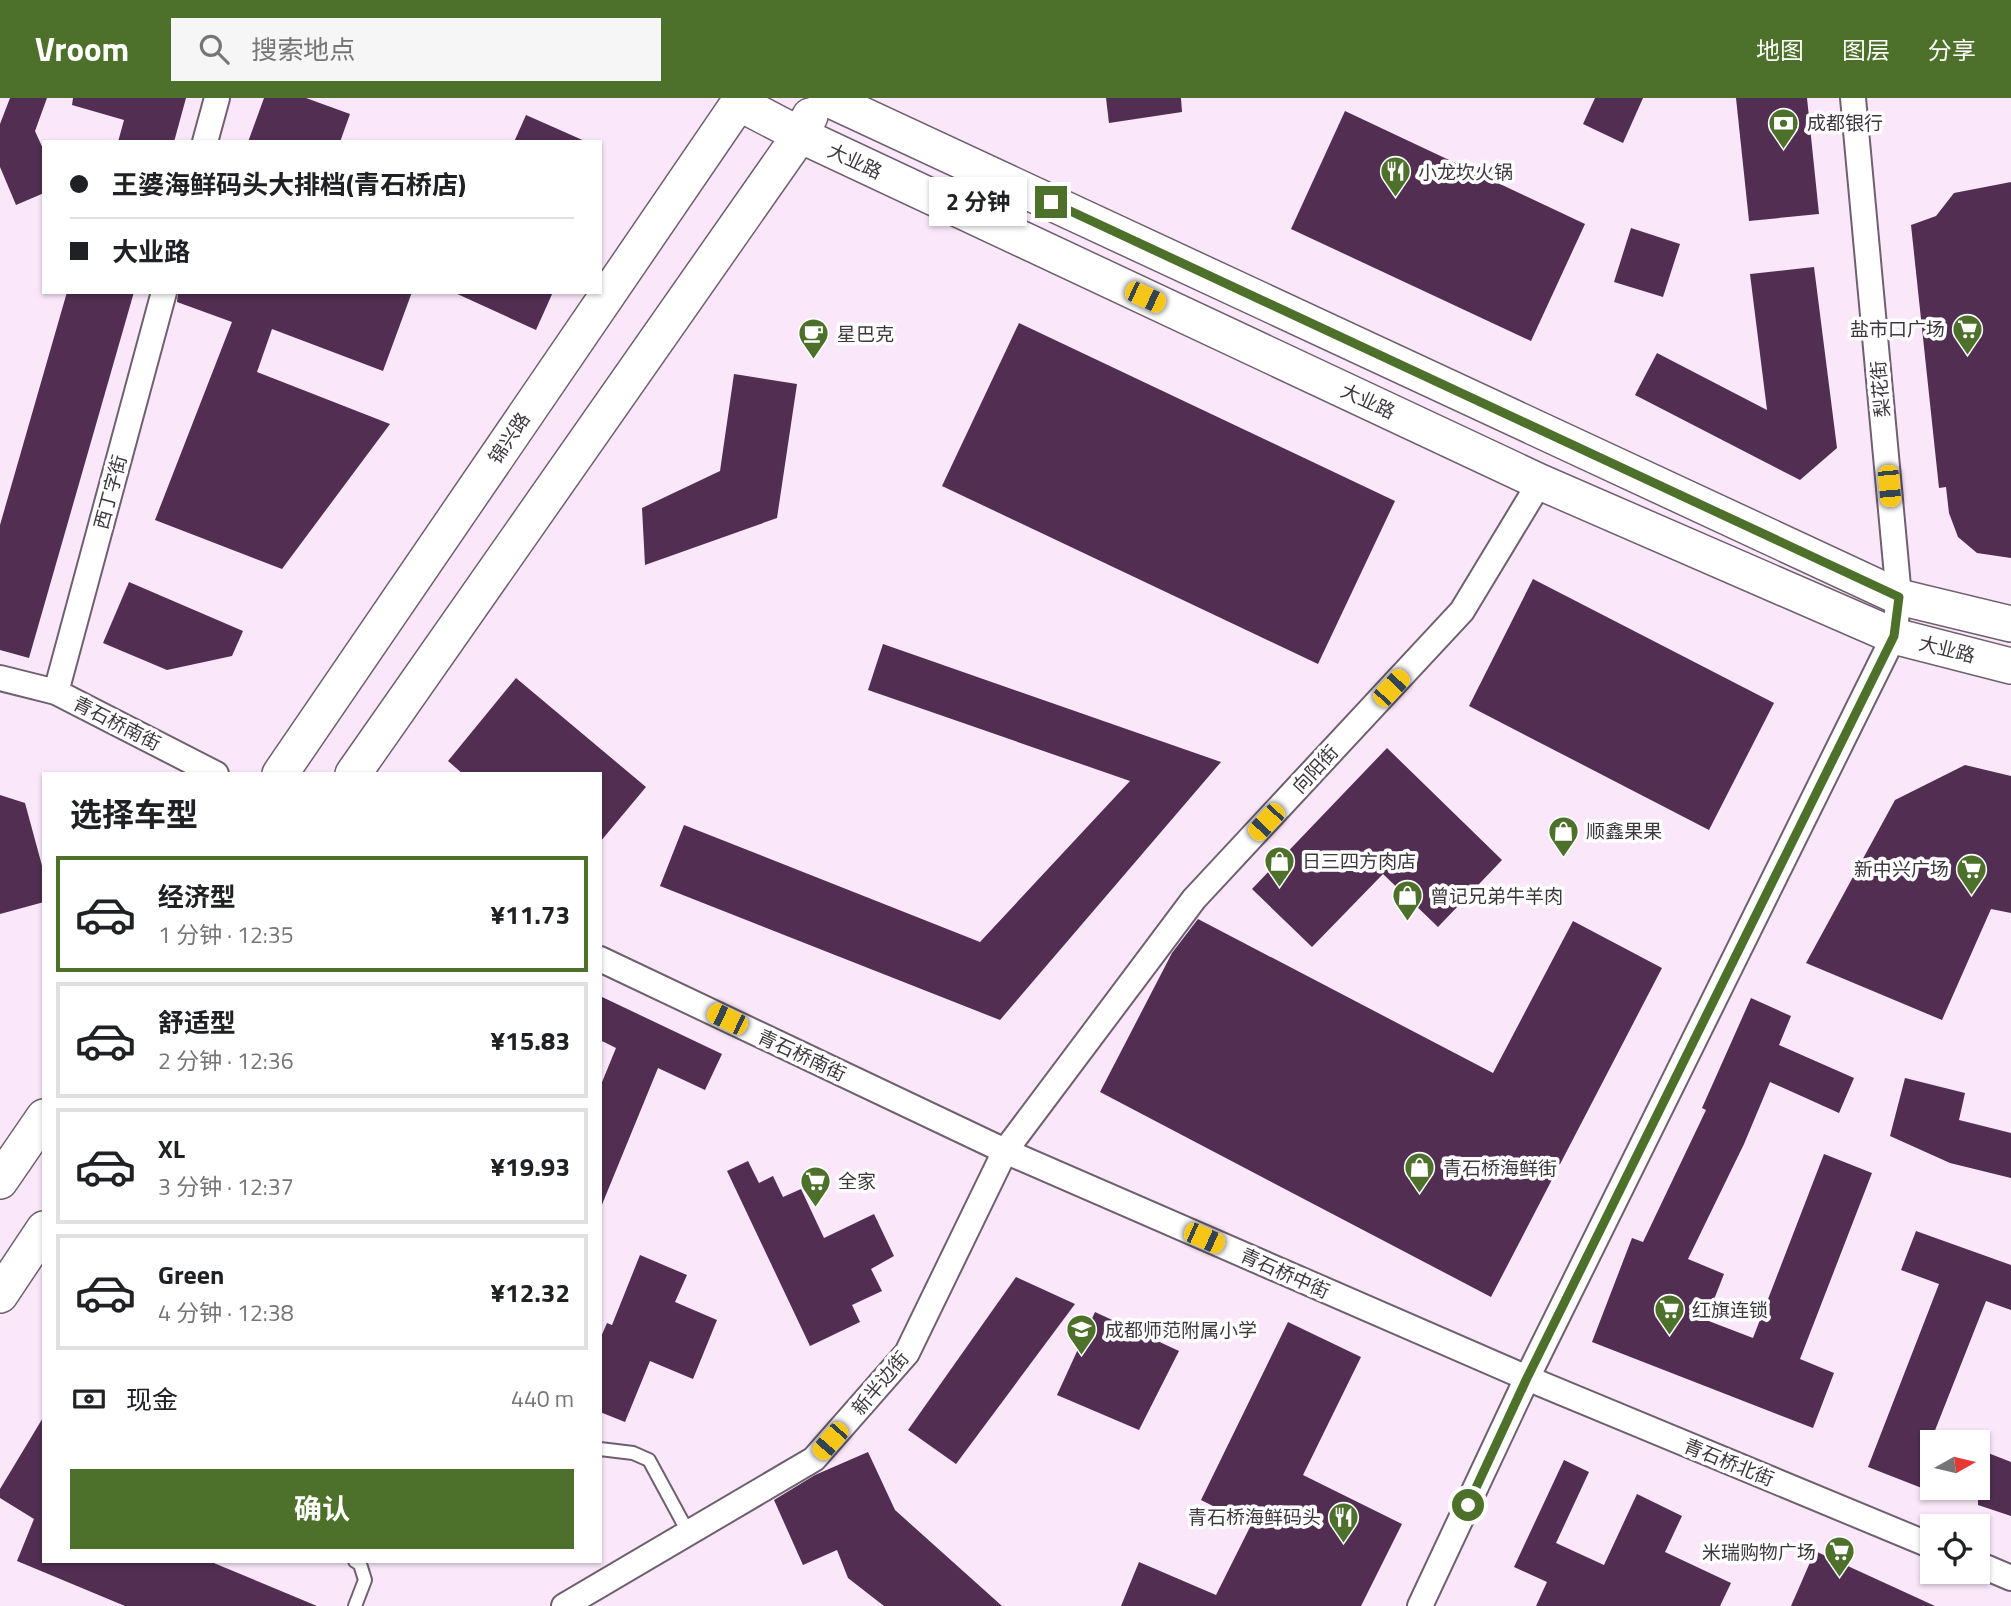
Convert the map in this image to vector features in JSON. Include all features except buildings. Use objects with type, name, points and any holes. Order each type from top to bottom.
[{"type":"main road","points":[[354,772],[800,135],[820,98]]},
{"type":"main road","name":"大业路","points":[[826,98],[1899,597],[2011,624]]},
{"type":"main road","name":"大业路","points":[[738,100],[800,135],[1540,482],[1894,636],[2011,666]]},
{"type":"main road","name":"锦兴路","points":[[281,772],[738,100]]},
{"type":"main road","points":[[0,1181],[42,1120]]},
{"type":"main road","points":[[0,1295],[42,1234]]},
{"type":"street","points":[[206,140],[217,98]]},
{"type":"street","name":"梨花街","points":[[1420,1606],[1527,1378],[1894,636],[1899,597],[1853,98]]},
{"type":"street","name":"西丁字街","points":[[56,692],[163,294]]},
{"type":"street","name":"向阳街","points":[[1005,1151],[1194,899],[1462,611],[1540,482]]},
{"type":"street","name":"青石桥南街","points":[[0,678],[56,692],[212,772]]},
{"type":"street","name":"青石桥南街","points":[[602,960],[1005,1151]]},
{"type":"street","name":"青石桥中街","points":[[1005,1151],[1527,1378]]},
{"type":"street","name":"新半边街","points":[[564,1606],[814,1459],[907,1353],[1005,1151]]},
{"type":"street","name":"青石桥北街","points":[[1527,1378],[1920,1541]]},
{"type":"street","points":[[1990,1569],[2011,1578]]},
{"type":"lane","points":[[602,1449],[633,1453],[649,1460],[688,1532]]},
{"type":"lane","points":[[355,1606],[365,1580],[358,1563]]},
{"type":"place","name":"成都银行","points":[[1784,150]]},
{"type":"place","name":"小龙坎火锅","points":[[1395,199]]},
{"type":"place","name":"盐市口广场","points":[[1968,356]]},
{"type":"place","name":"星巴克","points":[[814,361]]},
{"type":"place","name":"顺鑫果果","points":[[1563,858]]},
{"type":"place","name":"日三四方肉店","points":[[1279,888]]},
{"type":"place","name":"新中兴广场","points":[[1972,896]]},
{"type":"place","name":"曾记兄弟牛羊肉","points":[[1407,923]]},
{"type":"place","name":"青石桥海鲜街","points":[[1420,1195]]},
{"type":"place","name":"全家","points":[[815,1208]]},
{"type":"place","name":"红旗连锁","points":[[1669,1337]]},
{"type":"place","name":"成都师范附属小学","points":[[1082,1357]]},
{"type":"place","name":"青石桥海鲜码头","points":[[1344,1544]]},
{"type":"place","name":"米瑞购物广场","points":[[1839,1579]]},
{"type":"route","points":[[1051,202],[1899,597],[1894,636],[1527,1378],[1468,1505]]}]
